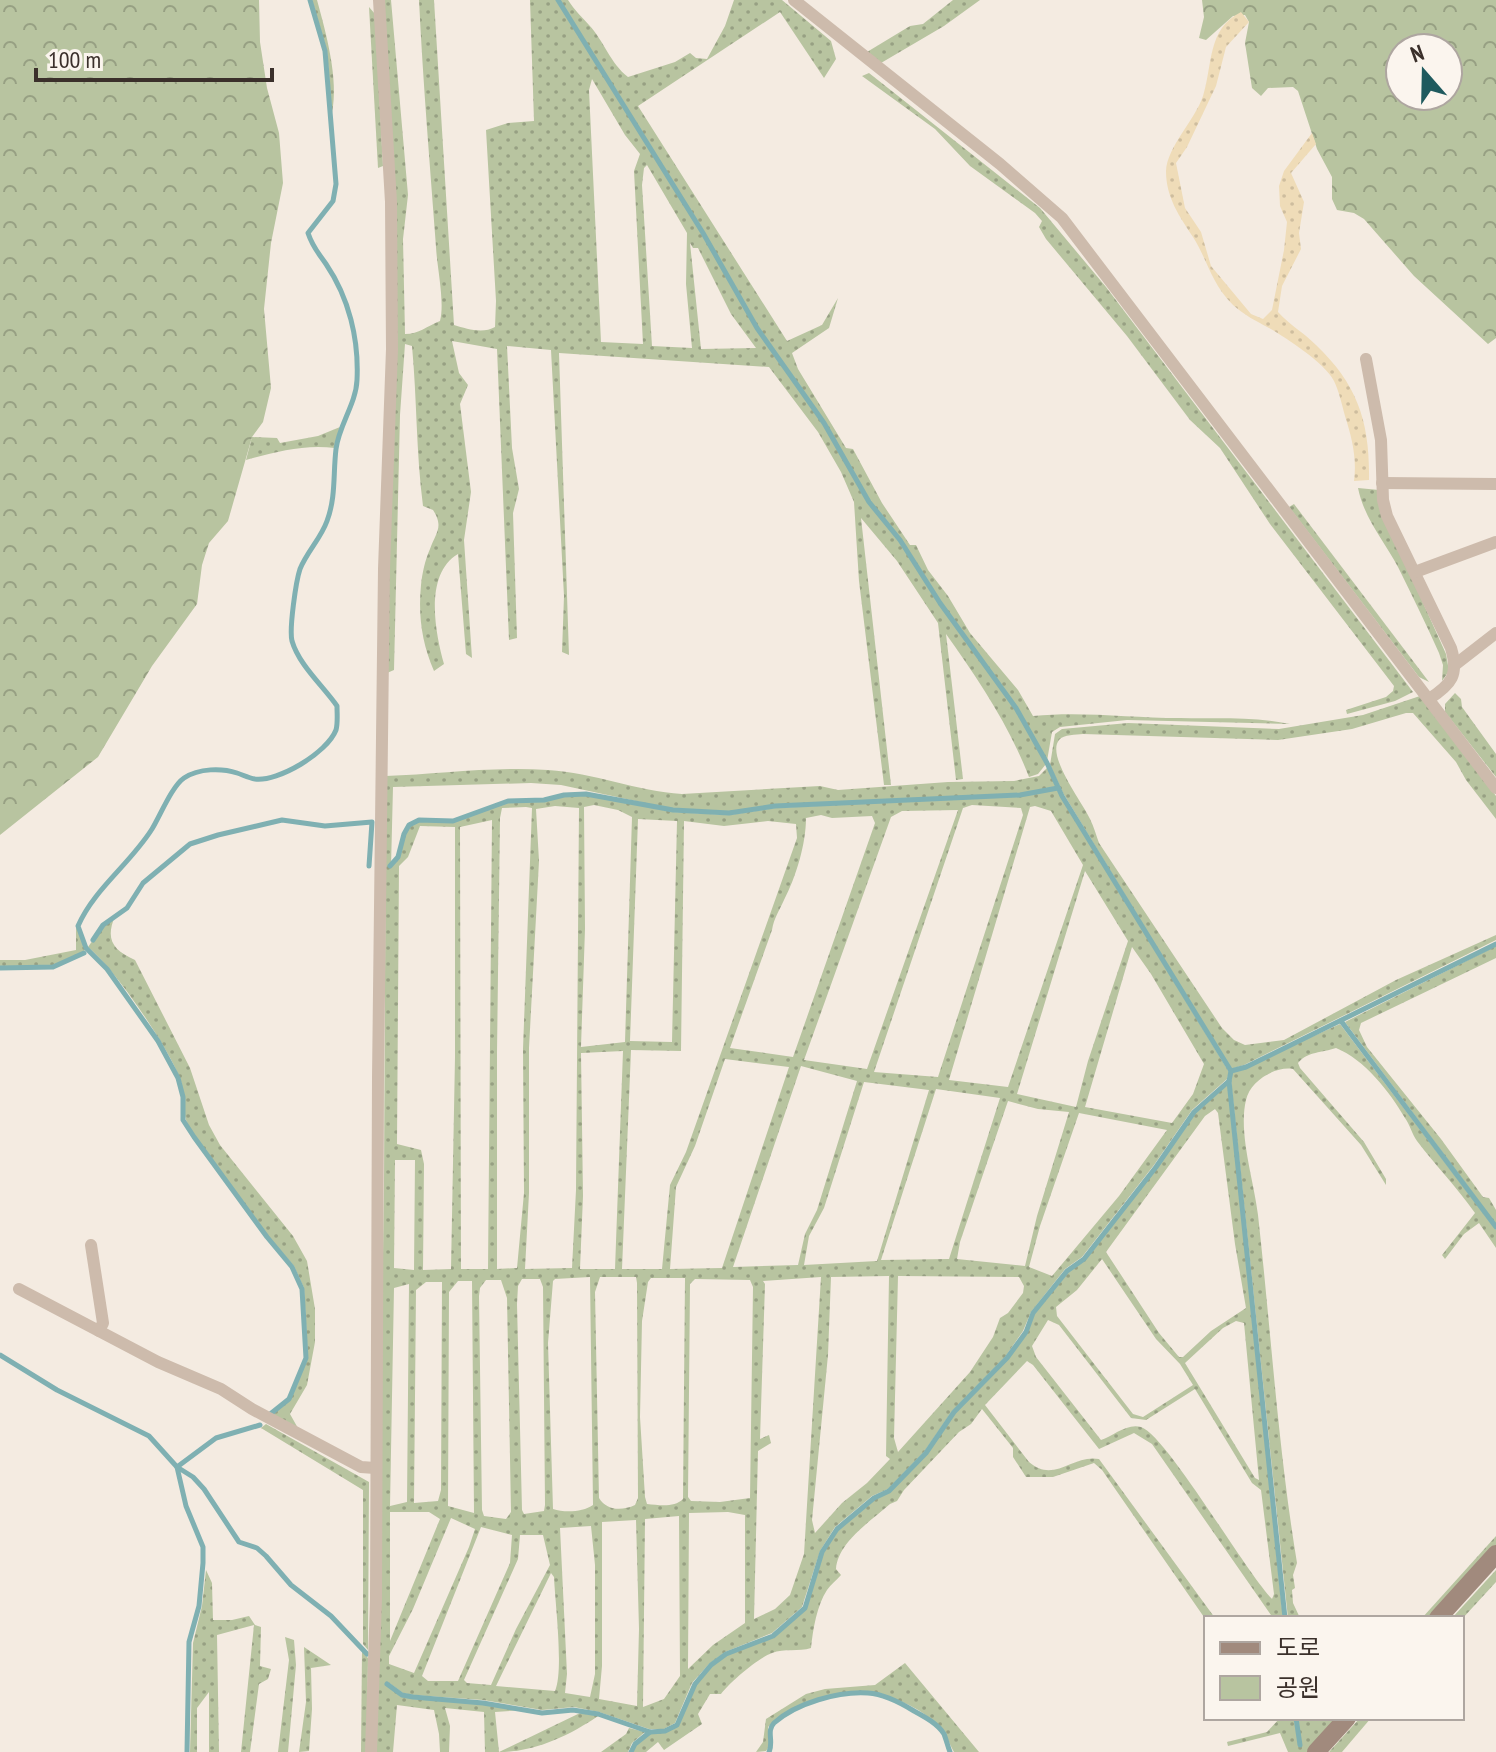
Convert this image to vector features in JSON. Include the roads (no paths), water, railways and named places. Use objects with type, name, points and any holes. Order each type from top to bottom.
[{"type":"street","points":[[371,1752],[376,1599],[384,569],[392,349],[391,202],[379,0]]},
{"type":"street","points":[[794,0],[1000,164],[1062,218],[1496,788]]},
{"type":"street","points":[[1366,359],[1381,440],[1383,500],[1387,516],[1456,664],[1453,677],[1445,688],[1429,699]]},
{"type":"street","points":[[1382,483],[1496,484]]},
{"type":"street","points":[[1415,572],[1496,542]]},
{"type":"street","points":[[1456,664],[1496,633]]},
{"type":"street","points":[[91,1245],[103,1323],[99,1331]]},
{"type":"street","points":[[19,1289],[158,1362],[221,1389],[361,1467],[375,1468]]},
{"type":"street","points":[[1440,1616],[1496,1554]]},
{"type":"street","points":[[1316,1752],[1345,1720]]},
{"type":"waterway","points":[[269,1415],[289,1399],[306,1358],[302,1289],[292,1267],[183,1120],[183,1097],[178,1078],[158,1041],[107,969],[86,948],[78,926],[93,900],[143,842],[184,778],[210,770],[231,771],[255,779],[276,776],[301,764],[323,748],[336,730],[337,706],[300,658],[291,635],[298,575],[330,512],[338,440],[354,398],[357,380],[351,319],[341,291],[308,233],[333,201],[336,184],[325,51],[310,0]]},
{"type":"waterway","points":[[558,0],[703,233],[757,328],[824,423],[869,502],[900,540],[940,603],[1016,708],[1062,796],[1231,1071],[1229,1081],[1285,1616]]},
{"type":"waterway","points":[[390,866],[398,857],[409,825],[419,820],[453,821],[508,801],[586,794],[673,810],[729,813],[775,806],[1020,795],[1058,788]]},
{"type":"waterway","points":[[93,940],[103,925],[127,908],[143,883],[190,844],[218,835],[282,820],[325,826],[372,822],[369,866]]},
{"type":"waterway","points":[[1231,1071],[1246,1067],[1496,944]]},
{"type":"waterway","points":[[0,968],[53,967],[84,953]]},
{"type":"waterway","points":[[1341,1021],[1496,1227]]},
{"type":"waterway","points":[[631,1752],[635,1744],[650,1732],[665,1731],[677,1725],[695,1684],[711,1665],[726,1654],[773,1636],[805,1608],[822,1552],[837,1529],[874,1498],[889,1491],[926,1453],[954,1412],[1007,1358],[1026,1332],[1033,1313],[1067,1271],[1084,1259],[1156,1167],[1194,1112],[1229,1081]]},
{"type":"waterway","points":[[0,1355],[57,1390],[149,1436],[177,1467],[204,1489],[239,1542],[257,1548],[291,1585],[331,1616],[367,1654]]},
{"type":"waterway","points":[[187,1752],[189,1642],[199,1606],[203,1547],[186,1506],[177,1467],[216,1438],[260,1425]]},
{"type":"waterway","points":[[387,1684],[402,1695],[413,1697],[483,1703],[542,1713],[573,1710],[598,1714],[650,1732]]},
{"type":"waterway","points":[[769,1752],[772,1726],[783,1716],[818,1700],[857,1693],[886,1697],[927,1718],[944,1734],[950,1752]]},
{"type":"waterway","points":[[1296,1720],[1300,1745]]}]
